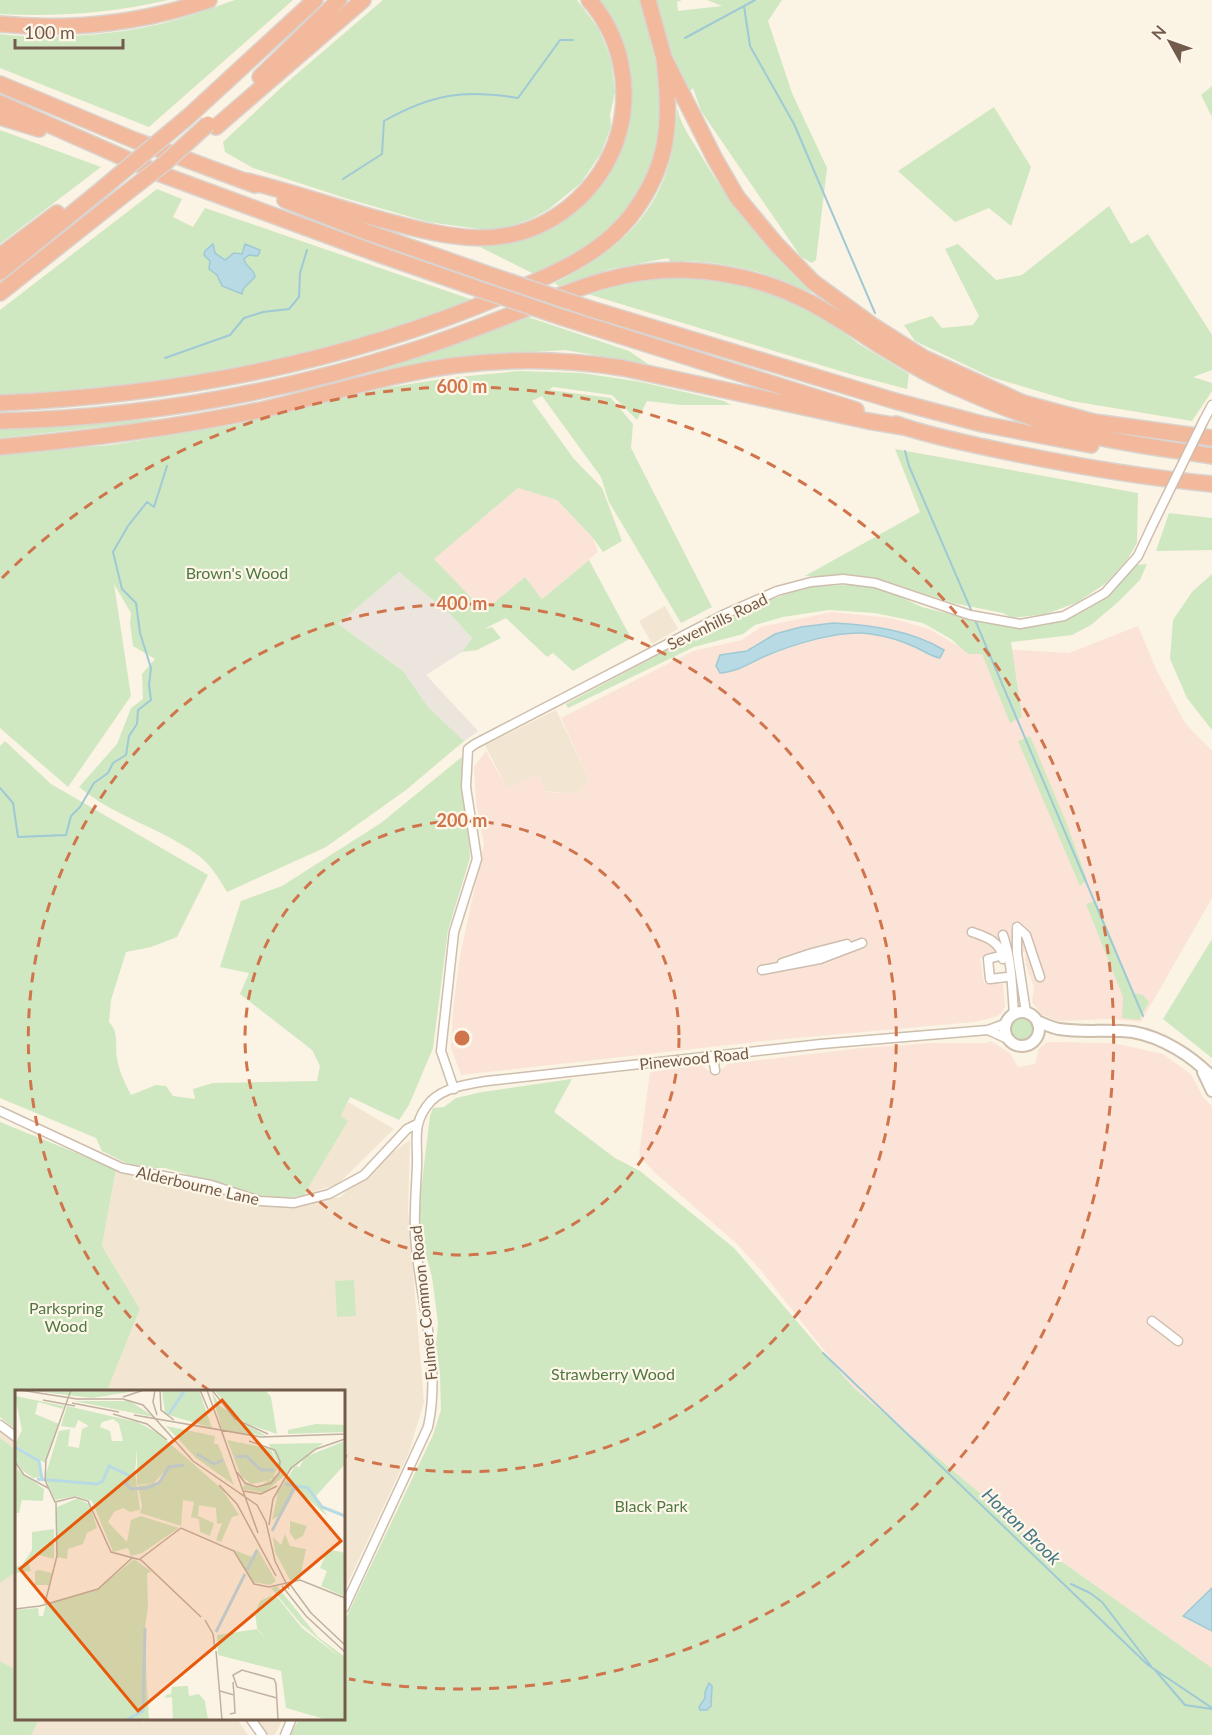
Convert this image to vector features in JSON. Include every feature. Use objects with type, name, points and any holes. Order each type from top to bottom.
[{"type":"highway","points":[[0,24],[39,27],[100,24],[151,16],[209,0]]},
{"type":"highway","points":[[0,256],[98,187],[189,116],[315,0]]},
{"type":"highway","points":[[212,125],[339,0]]},
{"type":"highway","points":[[0,293],[165,163],[363,0]]},
{"type":"highway","points":[[248,182],[284,190],[412,228],[454,237],[504,237],[524,232],[550,220],[575,202],[596,178],[612,152],[621,122],[624,93],[618,51],[606,24],[589,0]]},
{"type":"highway","points":[[0,403],[92,398],[178,387],[280,367],[341,352],[482,304],[558,271],[597,248],[623,225],[639,204],[663,155],[669,123],[664,58],[648,0]]},
{"type":"highway","points":[[664,58],[737,197],[776,244],[813,282],[872,325],[949,371],[1023,403],[1094,422],[1212,438]]},
{"type":"highway","points":[[0,84],[134,140],[248,182],[283,199],[367,232],[588,308],[802,375],[982,424],[1120,451],[1212,457]]},
{"type":"highway","points":[[0,103],[71,136],[158,172],[378,254],[564,318],[851,408],[904,427]]},
{"type":"highway","points":[[0,117],[71,136]]},
{"type":"highway","points":[[0,272],[98,187]]},
{"type":"highway","points":[[0,421],[72,418],[145,411],[235,397],[286,386],[410,351],[601,280],[635,273],[676,270],[716,272],[742,278],[801,298],[930,374],[970,394],[1036,419],[1082,434],[1212,457]]},
{"type":"highway","points":[[0,447],[121,435],[200,422],[408,373],[463,365],[537,360],[587,362],[623,368],[904,427],[1058,463],[1148,478],[1212,484]]},
{"type":"highway","points":[[1036,419],[1104,434],[1212,448]]},
{"type":"street","name":"Sevenhills Road","points":[[454,1089],[441,1051],[454,933],[477,859],[466,787],[468,749],[725,614],[785,589],[812,582],[843,579],[875,584],[974,616],[1020,624],[1064,616],[1105,593],[1138,556],[1212,405]]},
{"type":"street","points":[[1040,977],[1026,934],[1017,929],[1017,953],[1026,1012],[1037,1021],[1058,1029],[1122,1031],[1144,1035],[1170,1046],[1200,1065],[1212,1077]]},
{"type":"street","points":[[972,932],[993,940],[1002,950],[1010,981]]},
{"type":"street","points":[[1003,935],[1007,947],[1010,981],[1010,1019],[1006,1032],[1010,1040],[1024,1045],[1058,1029]]},
{"type":"street","points":[[862,943],[820,959],[762,970],[812,952],[862,943]]},
{"type":"street","points":[[1003,955],[988,959],[990,979],[1010,981]]},
{"type":"street","points":[[1010,1019],[1026,1012]]},
{"type":"street","name":"Pinewood Road","points":[[417,1124],[432,1100],[454,1089],[487,1081],[820,1044],[988,1030],[1010,1019]]},
{"type":"street","points":[[1036,1038],[1039,1030],[1037,1021]]},
{"type":"street","name":"Pinewood Road","points":[[988,1030],[1010,1040]]},
{"type":"street","points":[[712,1057],[715,1070]]},
{"type":"street","points":[[1200,1065],[1212,1090]]},
{"type":"street","name":"Alderbourne Lane","points":[[0,1111],[122,1168],[211,1185],[260,1201],[294,1203],[329,1194],[364,1175],[407,1129],[417,1124]]},
{"type":"street","name":"Fulmer Common Road","points":[[345,1606],[428,1427],[432,1410],[431,1357],[415,1235],[417,1124]]},
{"type":"street","points":[[1152,1321],[1178,1341]]},
{"type":"street","points":[[0,1425],[15,1436]]},
{"type":"street","points":[[251,1720],[262,1735]]},
{"type":"street","points":[[285,1735],[292,1720]]},
{"type":"shaded area","points":[[518,488],[557,500],[593,538],[598,552],[542,599],[525,577],[484,611],[433,559]]},
{"type":"shaded area","points":[[399,572],[450,614],[472,638],[462,652],[426,675],[478,731],[464,741],[428,707],[403,671],[338,624]]},
{"type":"shaded area","points":[[665,606],[678,629],[652,644],[639,621]]},
{"type":"shaded area","points":[[832,612],[891,618],[929,629],[958,646],[1069,653],[1138,626],[1156,669],[1185,723],[1212,751],[1212,898],[1141,1022],[1112,1019],[1057,1021],[1041,1014],[1032,1002],[1034,987],[1026,965],[1025,952],[980,958],[984,983],[1003,984],[1005,1007],[1001,1014],[995,1017],[974,1022],[764,1041],[461,1075],[451,1047],[453,1010],[460,956],[484,844],[476,802],[474,767],[486,751],[507,788],[539,774],[546,792],[578,794],[589,779],[561,718],[693,651],[742,640],[761,627]]},
{"type":"shaded area","points":[[556,710],[589,779],[578,794],[507,788],[485,745]]},
{"type":"shaded area","points":[[991,1041],[1010,1053],[1018,1067],[1035,1064],[1039,1049],[1047,1042],[1113,1043],[1163,1054],[1191,1074],[1203,1097],[1212,1106],[1212,1668],[1027,1537],[1011,1519],[854,1388],[759,1268],[736,1243],[654,1172],[639,1155],[650,1072],[703,1065],[708,1071],[723,1069],[727,1064],[861,1048]]},
{"type":"shaded area","points":[[348,1102],[394,1129],[338,1184],[304,1195],[348,1121],[341,1116]]},
{"type":"shaded area","points":[[410,1140],[408,1211],[424,1402],[409,1452],[345,1589],[345,1390],[107,1390],[140,1309],[102,1246],[116,1169],[253,1201],[284,1205],[340,1197],[385,1158]]},
{"type":"shaded area","points":[[0,1431],[15,1442],[15,1720],[139,1720],[143,1723],[147,1720],[238,1720],[248,1735],[0,1735]]},
{"type":"shaded area","points":[[258,1720],[282,1720],[275,1735],[268,1735]]},
{"type":"green space","points":[[0,0],[168,0],[106,11],[43,15],[0,14]]},
{"type":"green space","points":[[235,0],[293,0],[149,127],[0,68],[0,34],[38,37],[122,31],[170,22]]},
{"type":"green space","points":[[383,0],[577,0],[599,29],[611,59],[615,92],[610,115],[611,127],[601,153],[581,183],[549,209],[531,219],[505,228],[487,230],[428,222],[345,198],[253,168],[225,152],[223,142],[284,85]]},
{"type":"green space","points":[[596,0],[641,0],[652,35],[651,45],[661,90],[662,128],[646,179],[628,212],[580,253],[534,274],[480,247],[520,239],[593,192],[629,83]]},
{"type":"green space","points":[[656,0],[682,0],[677,2],[678,11],[722,6],[707,0],[782,0],[768,21],[792,93],[827,168],[816,260],[812,263],[801,257],[701,111],[693,88],[690,91],[671,52]]},
{"type":"green space","points":[[1212,86],[1212,117],[1201,95]]},
{"type":"green space","points":[[677,107],[680,119],[689,136],[737,209],[780,261],[813,294],[778,279],[743,268],[708,262],[670,261],[668,258],[611,269],[559,286],[555,283],[583,268],[607,251],[628,234],[644,214],[658,192],[668,167]]},
{"type":"green space","points":[[994,107],[1031,167],[1011,226],[989,208],[955,222],[898,171]]},
{"type":"green space","points":[[0,130],[101,167],[0,244]]},
{"type":"green space","points":[[157,189],[182,199],[173,217],[193,227],[205,208],[476,301],[401,327],[315,351],[186,377],[62,392],[0,395],[0,310]]},
{"type":"green space","points":[[1109,206],[1131,244],[1148,234],[1212,335],[1212,370],[1193,377],[1212,383],[1212,391],[1192,421],[1071,401],[991,377],[915,341],[904,325],[932,316],[942,328],[973,325],[979,316],[945,249],[958,244],[996,280],[1022,275]]},
{"type":"green space","points":[[713,277],[766,290],[818,313],[859,344],[909,374],[907,389],[850,374],[588,294],[623,282]]},
{"type":"green space","points":[[525,316],[629,351],[648,364],[565,350],[473,356],[433,362],[367,378],[371,372]]},
{"type":"green space","name":"Brown's Wood","points":[[519,371],[582,373],[641,382],[724,401],[731,405],[681,405],[647,401],[637,420],[612,395],[553,387],[549,390],[611,398],[633,424],[631,448],[712,607],[681,623],[609,502],[601,477],[542,396],[532,401],[574,459],[602,488],[622,541],[603,552],[557,500],[518,488],[434,559],[484,611],[525,577],[542,599],[589,560],[631,638],[573,671],[553,653],[547,657],[506,618],[484,629],[492,627],[501,638],[477,650],[462,652],[472,638],[450,614],[399,572],[338,624],[403,671],[428,707],[464,741],[406,790],[326,847],[227,892],[209,866],[195,853],[121,814],[79,787],[117,744],[131,708],[143,699],[142,674],[155,659],[133,646],[131,613],[114,584],[131,696],[68,787],[0,728],[0,454],[111,445],[233,425],[385,388],[448,378]]},
{"type":"green space","points":[[152,419],[154,421],[0,438],[0,427],[28,428]]},
{"type":"green space","points":[[895,449],[1138,493],[1137,543],[1127,560],[1106,583],[1078,602],[1046,614],[1012,618],[1003,613],[953,603],[873,577],[805,576],[920,512]]},
{"type":"green space","points":[[1169,513],[1212,518],[1212,550],[1156,551]]},
{"type":"green space","points":[[1147,564],[1140,580],[1091,625],[1072,635],[1011,642],[1022,717],[1010,723],[982,654],[968,654],[951,639],[923,623],[875,613],[829,610],[783,617],[755,625],[743,634],[694,647],[568,708],[566,704],[744,609],[809,586],[879,587],[922,607],[978,621],[1009,627],[1042,626],[1077,615],[1106,598],[1136,565]]},
{"type":"green space","points":[[1212,574],[1212,730],[1187,698],[1170,659],[1173,620],[1192,592]]},
{"type":"green space","points":[[1030,736],[1067,824],[1087,880],[1080,886],[1018,741]]},
{"type":"green space","points":[[5,741],[51,784],[208,875],[177,937],[151,947],[126,952],[111,1000],[109,1022],[115,1034],[119,1068],[131,1095],[156,1085],[166,1086],[173,1096],[195,1099],[193,1089],[213,1083],[317,1081],[320,1066],[312,1050],[240,994],[249,973],[220,967],[241,901],[282,886],[381,823],[463,756],[470,858],[448,930],[433,1048],[409,1105],[399,1120],[350,1097],[341,1116],[348,1121],[304,1195],[273,1201],[202,1182],[186,1174],[165,1168],[136,1168],[102,1151],[96,1138],[0,1098],[0,746]]},
{"type":"green space","points":[[1096,901],[1134,993],[1143,995],[1149,1002],[1139,1020],[1122,1018],[1123,997],[1086,904]]},
{"type":"green space","points":[[1212,939],[1212,1058],[1163,1019]]},
{"type":"green space","points":[[1022,1016],[1031,1020],[1035,1029],[1031,1038],[1022,1042],[1013,1038],[1009,1029],[1013,1020]]},
{"type":"green space","name":"Black Park","points":[[572,1079],[554,1112],[615,1158],[640,1171],[734,1248],[854,1388],[1011,1519],[1027,1537],[1212,1668],[1212,1735],[290,1735],[298,1720],[345,1720],[345,1620],[433,1435],[441,1410],[440,1374],[436,1346],[438,1323],[432,1277],[417,1223],[430,1116],[433,1108],[444,1107],[456,1098]]},
{"type":"green space","name":"Parkspring Wood","points":[[0,1122],[116,1169],[102,1246],[140,1309],[107,1390],[15,1390],[15,1429],[0,1417]]},
{"type":"green space","points":[[354,1280],[356,1316],[337,1317],[335,1281]]},
{"type":"green space","points":[[0,1438],[15,1449],[15,1573],[0,1583]]},
{"type":"green space","points":[[0,1661],[15,1669],[15,1720],[38,1720],[31,1735],[0,1735]]},
{"type":"water","points":[[213,244],[215,253],[225,260],[234,253],[242,254],[245,244],[260,250],[257,256],[249,255],[244,259],[255,277],[243,289],[242,294],[222,286],[217,275],[209,269],[210,261],[204,255]]},
{"type":"water","points":[[833,623],[861,625],[904,633],[944,650],[940,658],[888,637],[859,633],[816,639],[763,657],[732,671],[720,673],[716,666],[720,655],[747,651],[775,634],[801,627]]},
{"type":"water","points":[[1212,1588],[1212,1631],[1183,1616]]},
{"type":"water","points":[[709,1683],[712,1686],[711,1706],[707,1710],[700,1710],[699,1707],[705,1698]]},
{"type":"waterway","points":[[685,38],[755,0]]},
{"type":"waterway","points":[[744,6],[750,46],[794,124],[875,313]]},
{"type":"waterway","points":[[343,179],[382,154],[384,121],[433,99],[449,96],[481,94],[518,98],[560,40],[573,40]]},
{"type":"waterway","points":[[165,358],[230,335],[244,318],[263,312],[289,309],[299,297],[300,273],[307,250]]},
{"type":"waterway","points":[[905,451],[909,466],[972,612]]},
{"type":"waterway","points":[[0,788],[13,803],[18,837],[66,835],[71,816],[80,807],[94,783],[108,773],[113,763],[126,755],[129,736],[137,724],[138,710],[151,700],[149,685],[151,668],[140,633],[136,603],[122,589],[113,552],[128,526],[147,502],[154,507],[167,466]]},
{"type":"waterway","points":[[975,620],[1143,1016]]},
{"type":"waterway","name":"Horton Brook","points":[[823,1353],[1148,1665],[1212,1708]]},
{"type":"waterway","points":[[1071,1584],[1102,1602],[1151,1666]]},
{"type":"waterway","points":[[1155,1670],[1185,1705],[1212,1709]]},
{"type":"park label","name":"Strawberry Wood","points":[[613,1373]]}]
